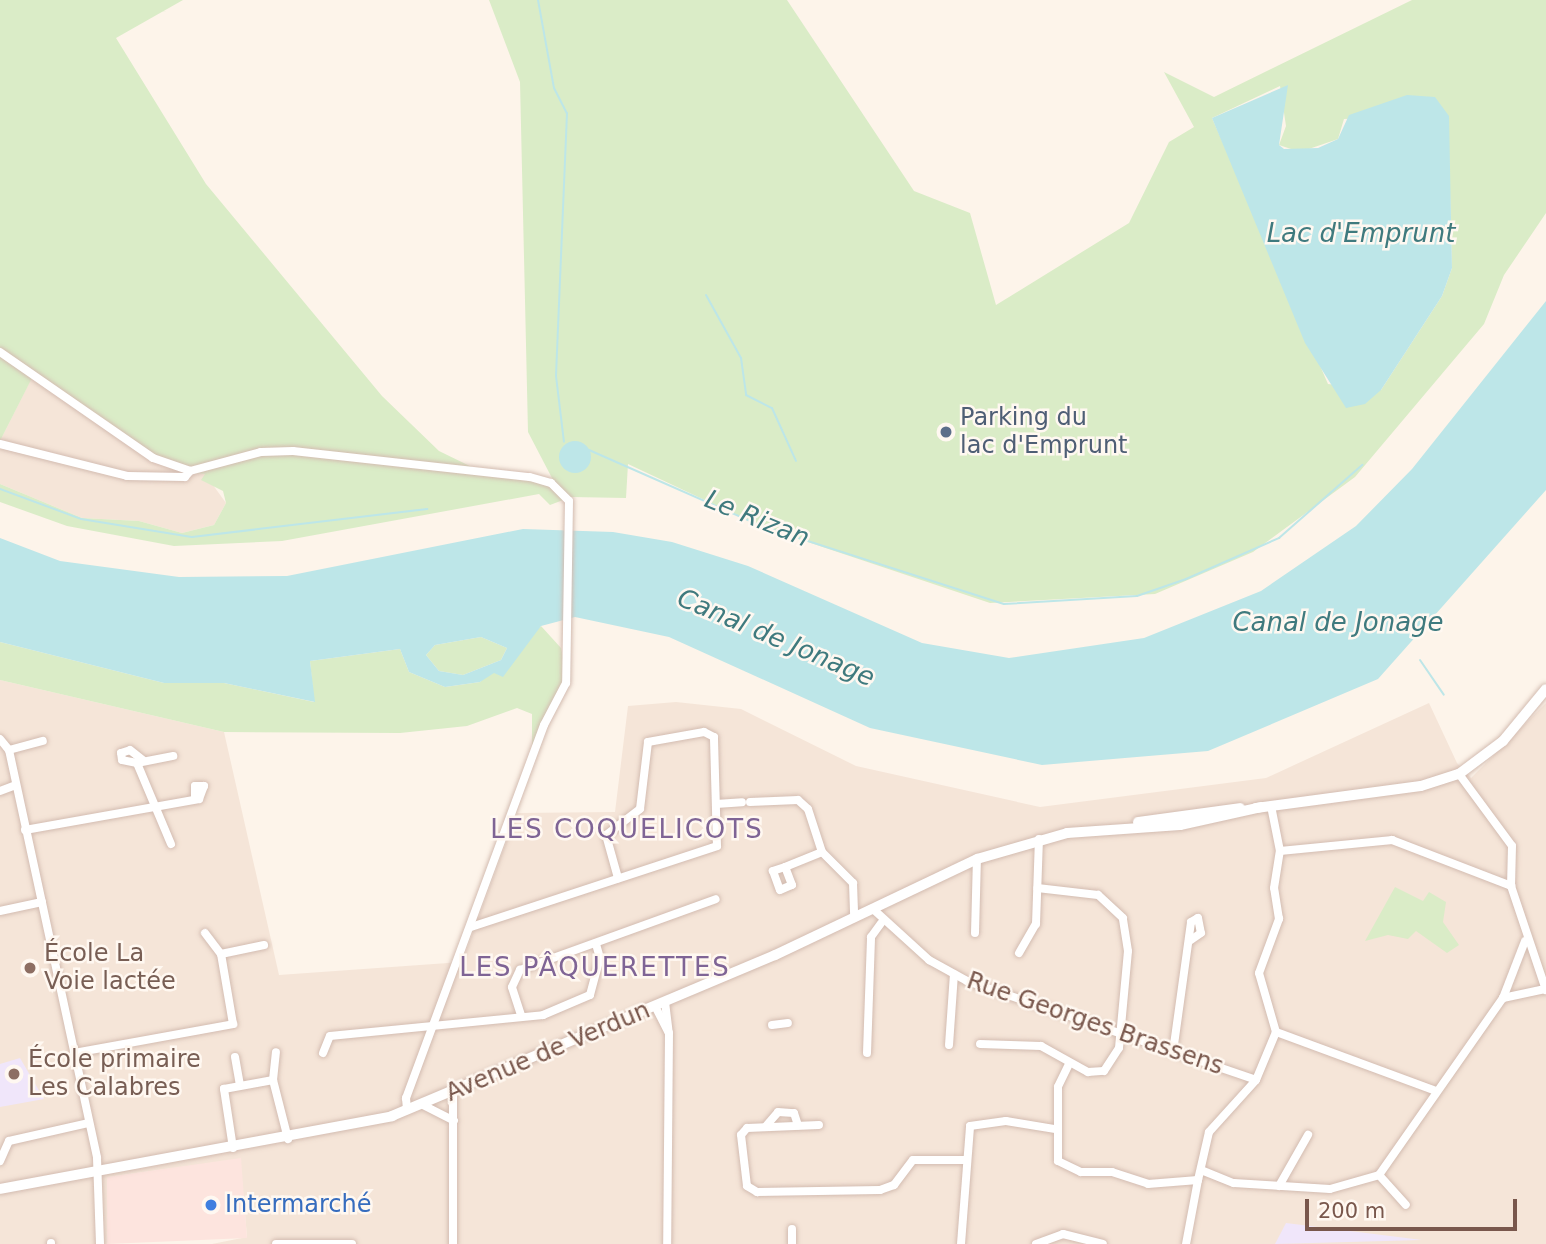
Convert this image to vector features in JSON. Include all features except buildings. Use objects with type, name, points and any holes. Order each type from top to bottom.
[{"type":"main road","name":"Avenue de Verdun","points":[[0,1189],[288,1139],[407,1111],[660,1004],[873,909],[977,859],[1039,839],[1112,828],[1196,810],[1266,807],[1421,786],[1460,774],[1503,741],[1546,689]]},
{"type":"street","points":[[0,352],[153,458],[190,471],[277,450],[530,477],[563,491],[572,515],[566,683],[544,725],[471,927],[432,1025],[407,1111]]},
{"type":"street","points":[[0,444],[127,476],[185,477],[190,471]]},
{"type":"street","points":[[471,927],[717,846],[714,737],[704,732],[648,742],[640,809],[606,835],[618,878]]},
{"type":"street","points":[[0,739],[9,750],[99,1171],[100,1244]]},
{"type":"street","points":[[9,750],[44,741]]},
{"type":"street","points":[[171,844],[140,761],[173,756]]},
{"type":"street","points":[[1460,774],[1511,846],[1511,886],[1525,942],[1546,989],[1503,998]]},
{"type":"street","points":[[0,791],[16,785]]},
{"type":"street","points":[[25,830],[195,799]]},
{"type":"street","points":[[716,804],[798,800],[808,809],[822,852],[853,883],[854,917]]},
{"type":"street","points":[[1186,1244],[1209,1132],[1256,1080],[1276,1032],[1259,973],[1279,919],[1274,888],[1280,851],[1266,807]]},
{"type":"street","points":[[1019,953],[1036,925],[1039,839]]},
{"type":"street","points":[[1280,851],[1392,840],[1511,886]]},
{"type":"street","points":[[785,867],[822,852]]},
{"type":"street","points":[[975,933],[977,859]]},
{"type":"street","points":[[980,1044],[1041,1046],[1069,1064],[1104,1071],[1114,1060],[1120,1034],[1128,951],[1123,918],[1098,895],[1037,888]]},
{"type":"street","points":[[521,1016],[512,987],[520,970],[716,900]]},
{"type":"street","points":[[0,912],[42,902]]},
{"type":"street","name":"Rue Georges Brassens","points":[[873,909],[881,923],[954,974],[1256,1080]]},
{"type":"street","points":[[867,1053],[871,937],[881,923]]},
{"type":"street","points":[[74,1054],[233,1024],[221,954],[205,933]]},
{"type":"street","points":[[1173,1052],[1189,941]]},
{"type":"street","points":[[1201,1170],[1234,1183],[1330,1189],[1379,1175],[1416,1132],[1434,1090],[1503,998],[1525,942]]},
{"type":"street","points":[[323,1053],[330,1036],[543,1016],[590,995],[600,958],[596,944]]},
{"type":"street","points":[[221,954],[264,945]]},
{"type":"street","points":[[949,1045],[954,974]]},
{"type":"street","points":[[660,1004],[669,1033],[667,1244]]},
{"type":"street","points":[[772,1026],[788,1023]]},
{"type":"street","points":[[1276,1032],[1434,1090]]},
{"type":"street","points":[[276,1052],[273,1080],[288,1139]]},
{"type":"street","points":[[235,1057],[240,1086]]},
{"type":"street","points":[[1069,1064],[1059,1081],[1055,1129],[1055,1150],[1068,1169],[1147,1184],[1198,1180]]},
{"type":"street","points":[[233,1148],[225,1089],[273,1080]]},
{"type":"street","points":[[453,1093],[453,1244]]},
{"type":"street","points":[[421,1104],[454,1121]]},
{"type":"street","points":[[766,1126],[778,1112],[794,1113],[798,1125]]},
{"type":"street","points":[[961,1244],[964,1160],[970,1126],[1006,1121],[1055,1129]]},
{"type":"street","points":[[0,1161],[9,1141],[89,1122]]},
{"type":"street","points":[[819,1125],[766,1126],[741,1135],[741,1178],[757,1192],[880,1190],[894,1185],[913,1160],[964,1160]]},
{"type":"street","points":[[1279,1186],[1308,1135]]},
{"type":"street","points":[[1379,1175],[1406,1205]]},
{"type":"street","points":[[792,1229],[792,1244]]},
{"type":"street","points":[[1036,1244],[1063,1234],[1103,1244]]},
{"type":"street","points":[[276,1244],[352,1244]]},
{"type":"shaded area","points":[[32,377],[182,472],[205,474],[226,503],[214,525],[182,533],[139,521],[82,518],[0,484],[0,441]]},
{"type":"shaded area","points":[[0,680],[224,732],[279,975],[462,962],[517,813],[615,812],[628,706],[676,702],[741,709],[856,766],[1040,807],[1266,778],[1429,703],[1457,763],[1471,778],[1546,703],[1546,1244],[212,1244],[247,1237],[240,1159],[107,1177],[107,1244],[0,1244]]},
{"type":"shaded area","name":"École primaire Les Calabres","points":[[20,1058],[44,1099],[0,1107],[0,1064]]},
{"type":"shaded area","points":[[241,1158],[247,1238],[107,1244],[107,1177]]},
{"type":"shaded area","points":[[1286,1223],[1422,1240],[1275,1244]]},
{"type":"green space","points":[[0,0],[183,0],[116,38],[206,184],[382,396],[439,451],[478,470],[553,480],[528,432],[520,82],[489,0],[787,0],[914,191],[970,213],[996,305],[1129,223],[1169,142],[1194,127],[1164,72],[1214,97],[1412,0],[1546,0],[1546,213],[1504,275],[1484,324],[1355,477],[1253,552],[1155,594],[990,603],[760,526],[628,464],[626,498],[571,497],[550,505],[539,494],[282,541],[174,546],[67,526],[0,502],[0,484],[82,518],[139,521],[182,533],[214,525],[226,503],[223,491],[201,480],[205,474],[182,472],[32,378],[0,441]],"holes":[[[1280,86],[1286,126],[1279,145],[1300,152],[1338,139],[1344,119],[1448,115],[1452,268],[1442,296],[1381,390],[1328,384],[1212,118]]]},
{"type":"green space","points":[[541,626],[561,648],[564,663],[563,683],[532,752],[532,714],[517,708],[467,726],[400,733],[224,732],[0,680],[0,642],[164,683],[224,683],[314,702],[310,661],[400,649],[409,672],[445,687],[480,682]]},
{"type":"green space","points":[[481,637],[507,648],[501,660],[463,675],[439,671],[426,655],[435,645]]},
{"type":"green space","points":[[1395,887],[1423,901],[1429,892],[1446,902],[1443,922],[1459,945],[1447,953],[1416,931],[1408,939],[1388,935],[1365,941]]},
{"type":"water","name":"Lac d'Emprunt","points":[[1288,85],[1279,145],[1284,149],[1318,148],[1338,139],[1349,115],[1407,95],[1435,97],[1449,116],[1452,268],[1442,296],[1381,390],[1365,404],[1346,408],[1305,343],[1212,118]]},
{"type":"water","name":"Canal de Jonage","points":[[1546,301],[1546,490],[1378,679],[1208,751],[1042,765],[870,728],[669,637],[575,617],[541,626],[503,677],[494,673],[480,682],[445,687],[409,672],[400,649],[310,661],[315,702],[224,683],[164,683],[0,642],[0,538],[60,561],[179,577],[287,576],[523,529],[613,532],[672,542],[748,566],[922,643],[1009,658],[1144,638],[1261,591],[1356,526],[1412,469]],"holes":[[[481,637],[507,648],[501,660],[463,675],[439,671],[426,655],[435,645]]]},
{"type":"water","points":[[575,441],[586,446],[591,457],[586,468],[575,473],[564,468],[559,457],[564,446]]},
{"type":"waterway","name":"Le Rizan","points":[[538,0],[554,88],[567,113],[556,376],[564,442]]},
{"type":"waterway","points":[[706,295],[741,358],[746,395],[772,408],[796,461]]},
{"type":"waterway","name":"Le Rizan","points":[[589,450],[761,526],[1004,604],[1137,596],[1186,579],[1279,538],[1362,465]]},
{"type":"waterway","points":[[0,489],[81,519],[192,537],[427,509]]},
{"type":"waterway","points":[[1420,660],[1444,695]]},
{"type":"place","name":"Parking du lac d'Emprunt","points":[[946,432]]},
{"type":"place","name":"École La Voie lactée","points":[[30,968]]},
{"type":"place","name":"École primaire Les Calabres","points":[[14,1074]]},
{"type":"place","name":"Intermarché","points":[[211,1205]]},
{"type":"district","name":"LES COQUELICOTS","points":[[627,830]]},
{"type":"district","name":"LES PÂQUERETTES","points":[[595,968]]}]
